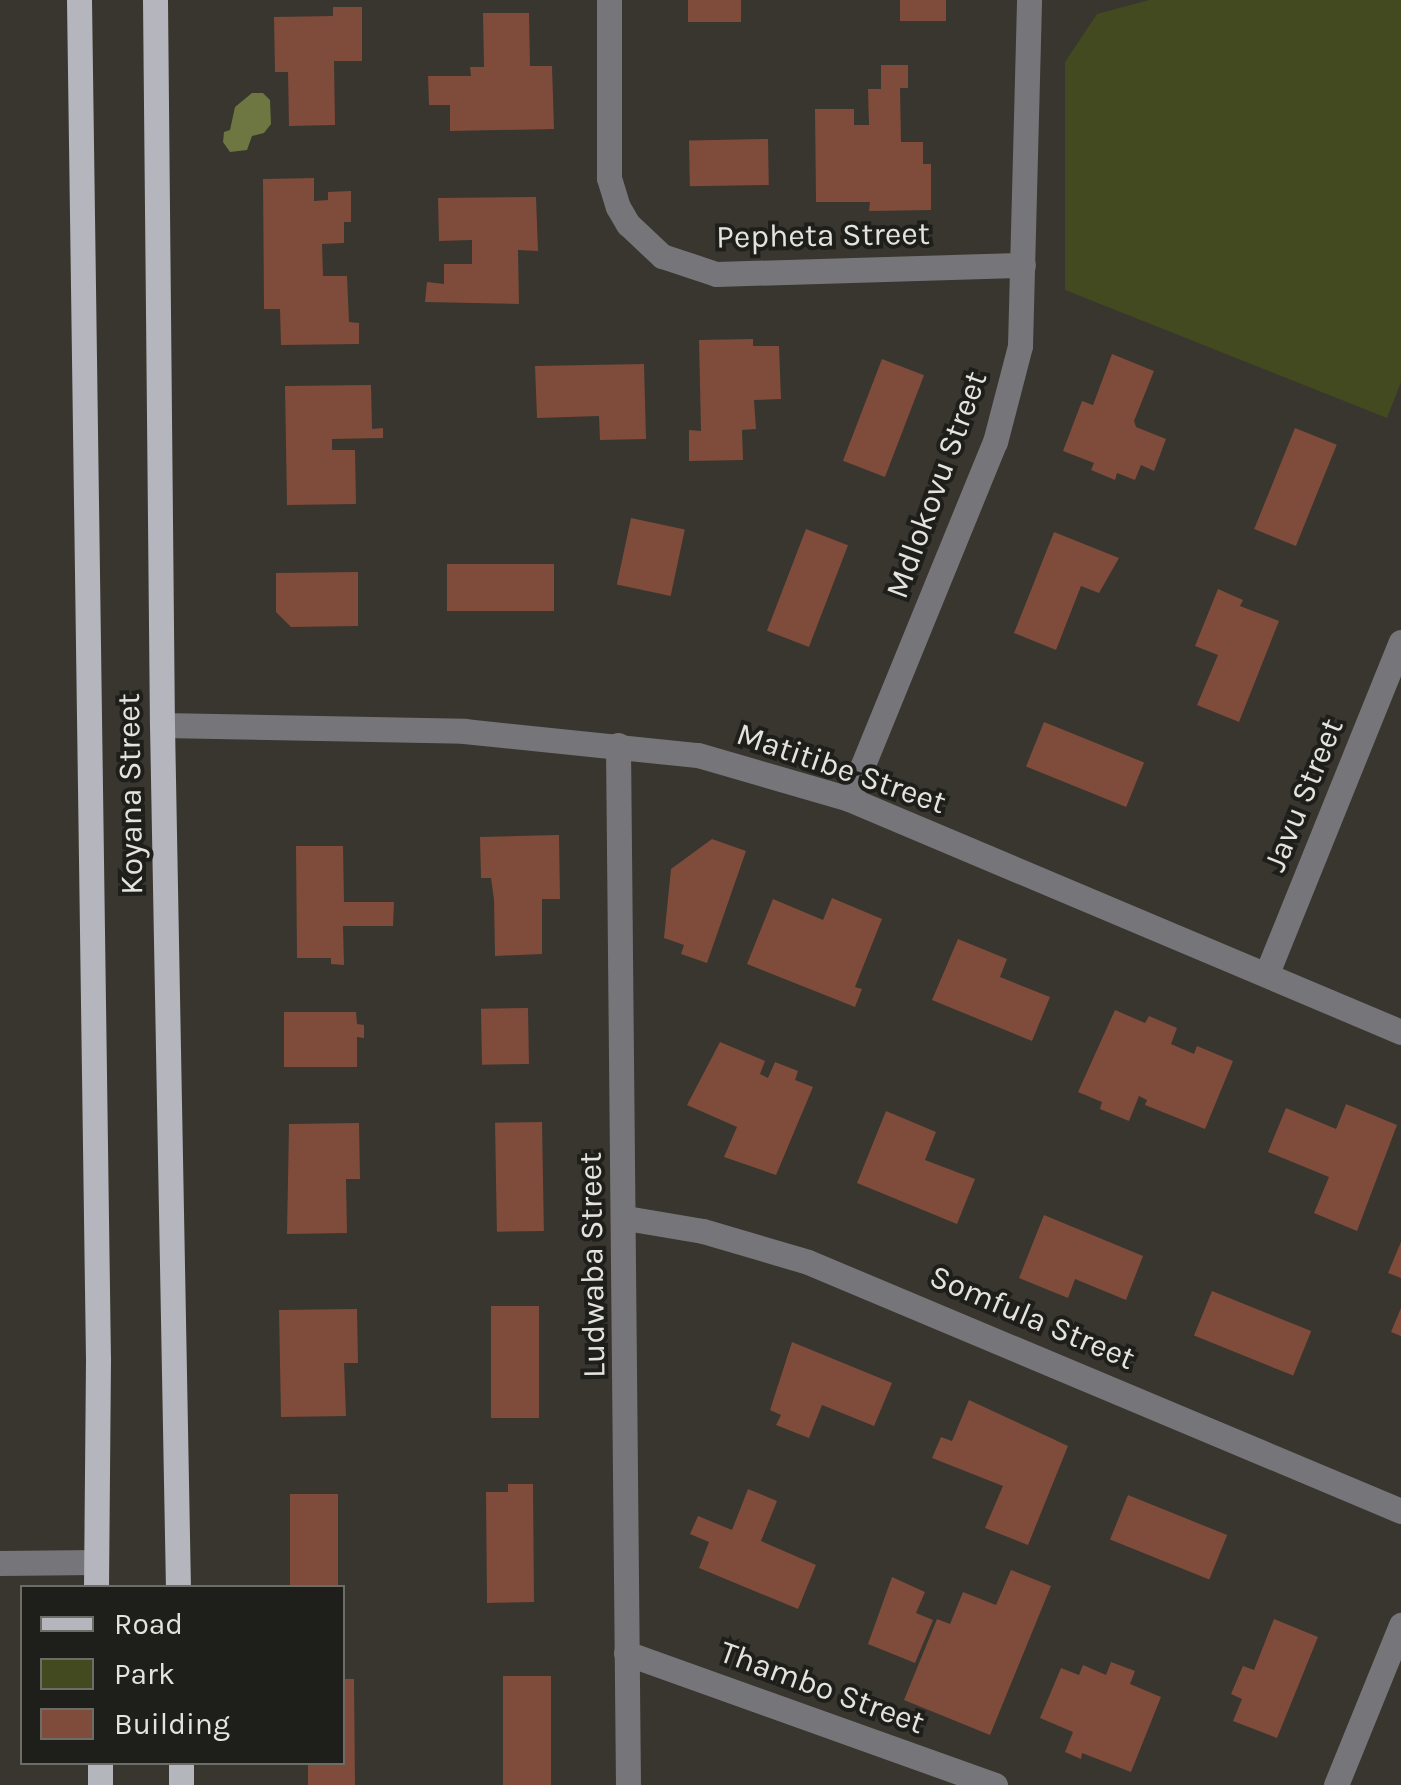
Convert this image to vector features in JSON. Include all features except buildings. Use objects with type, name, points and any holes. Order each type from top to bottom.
[{"type":"main road","name":"Koyana Street","points":[[79,0],[98,1359],[96,1575]]},
{"type":"main road","name":"Koyana Street","points":[[155,0],[162,726],[178,1585]]},
{"type":"street","name":"Pepheta Street","points":[[609,0],[609,178],[628,224],[662,256],[716,274],[1024,264]]},
{"type":"street","name":"Mdlokovu Street","points":[[850,799],[995,442],[1020,346],[1030,0]]},
{"type":"street","name":"Javu Street","points":[[1266,973],[1401,642]]},
{"type":"street","name":"Matitibe Street","points":[[162,726],[464,731],[698,755],[850,799],[1401,1032]]},
{"type":"street","name":"Ludwaba Street","points":[[618,745],[626,1218],[628,1785]]},
{"type":"street","name":"Somfula Street","points":[[626,1218],[703,1231],[808,1262],[1401,1511]]},
{"type":"street","points":[[0,1563],[96,1575]]},
{"type":"street","points":[[1336,1785],[1401,1625]]},
{"type":"street","name":"Thambo Street","points":[[626,1652],[996,1785]]},
{"type":"green space","points":[[1149,0],[1401,0],[1401,382],[1387,418],[1065,290],[1065,62],[1097,14]]},
{"type":"green space","points":[[252,93],[263,93],[270,100],[271,124],[264,133],[252,136],[247,150],[230,152],[223,142],[224,132],[230,130],[235,107]]}]
